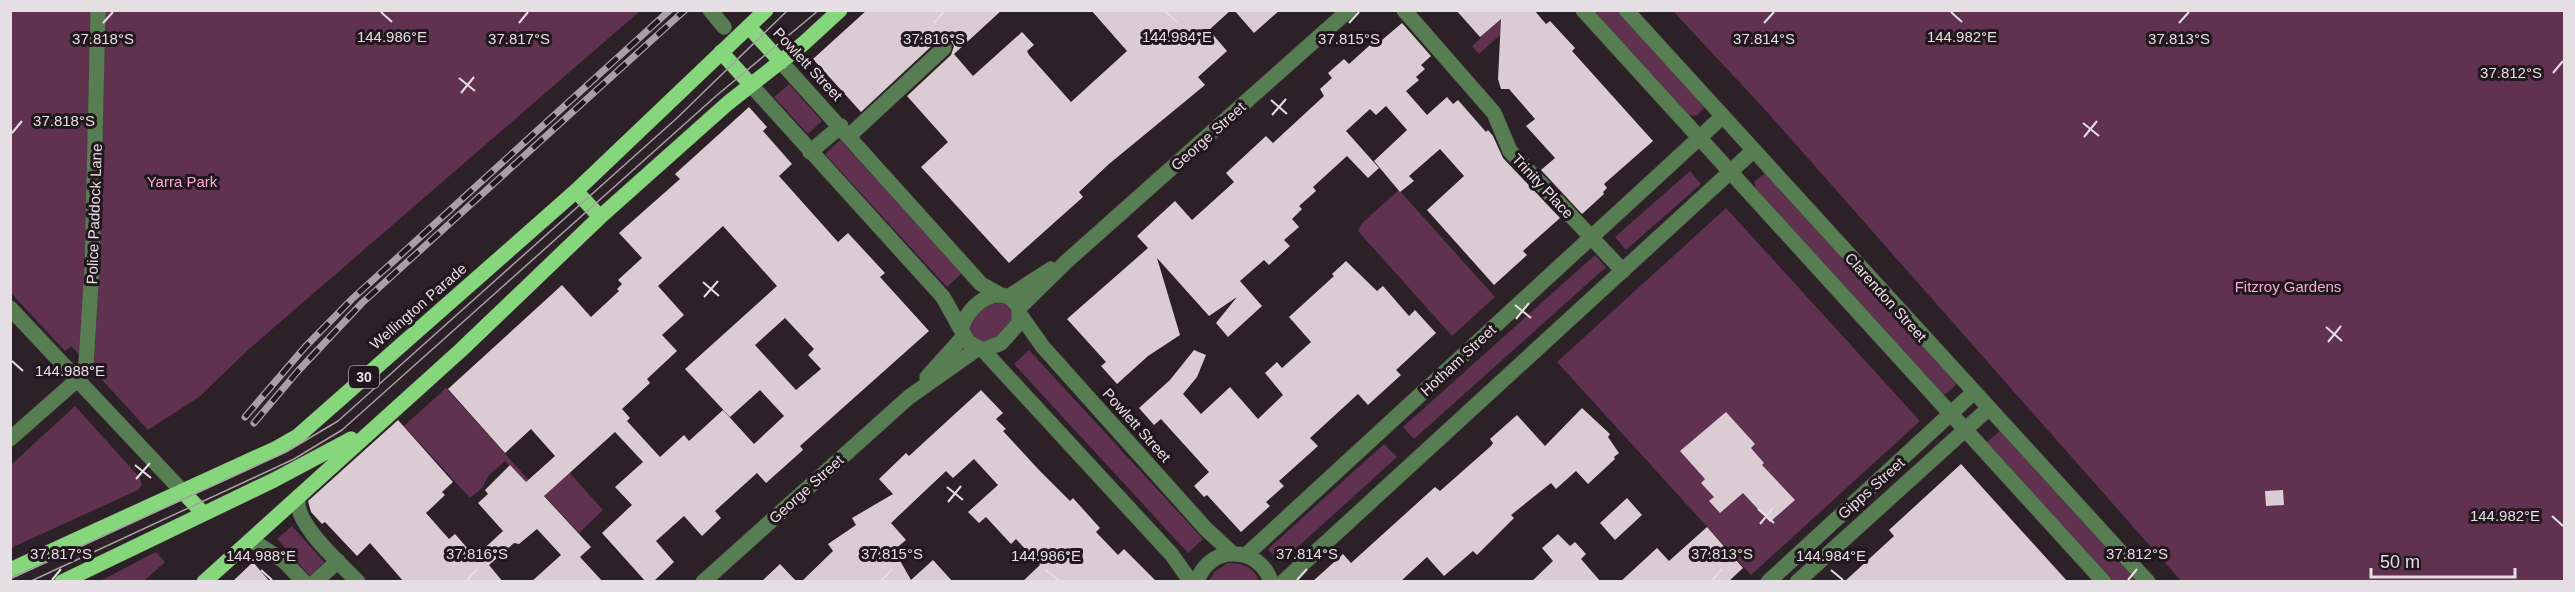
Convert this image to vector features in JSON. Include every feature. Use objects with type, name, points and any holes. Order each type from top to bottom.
[{"type":"main road","name":"Wellington Parade","points":[[10,570],[277,448],[298,436],[576,190],[766,10]]},
{"type":"main road","points":[[204,582],[470,342],[600,217],[840,10]]},
{"type":"main road","name":"Powlett Street","points":[[749,27],[781,62]]},
{"type":"main road","points":[[721,52],[751,85]]},
{"type":"main road","points":[[576,190],[600,217]]},
{"type":"main road","points":[[62,582],[321,456],[386,416]]},
{"type":"main road","points":[[182,490],[203,513]]},
{"type":"street","name":"Police Paddock Lane","points":[[78,379],[86,364],[92,268],[98,10]]},
{"type":"street","name":"George Street","points":[[1012,304],[1067,261],[1349,10]]},
{"type":"street","name":"Trinity Place","points":[[1404,10],[1494,113],[1510,151],[1623,270]]},
{"type":"street","name":"Clarendon Street","points":[[1583,10],[2104,582]]},
{"type":"street","name":"Clarendon Street","points":[[1626,10],[1988,410],[2148,582]]},
{"type":"street","points":[[810,152],[845,131],[944,48]]},
{"type":"street","name":"Powlett Street","points":[[781,62],[981,284],[1012,304],[1043,347],[1206,529],[1239,554],[1265,568],[1272,582]]},
{"type":"street","points":[[751,85],[943,297],[963,332],[980,350],[1003,368],[1172,555],[1191,582]]},
{"type":"street","name":"Hotham Street","points":[[1197,582],[1207,564],[1218,556],[1239,554],[1723,116]]},
{"type":"street","points":[[1283,582],[1754,150]]},
{"type":"street","points":[[963,332],[971,310],[988,297],[1012,304],[1006,338],[980,350]]},
{"type":"street","points":[[10,308],[182,490]]},
{"type":"street","name":"George Street","points":[[704,582],[909,397],[963,332]]},
{"type":"street","name":"George Street","points":[[909,397],[980,350]]},
{"type":"street","points":[[10,439],[78,379]]},
{"type":"street","name":"Gipps Street","points":[[1768,582],[1973,393]]},
{"type":"street","name":"Gipps Street","points":[[1797,582],[1988,410]]},
{"type":"street","points":[[1914,448],[1928,464]]},
{"type":"street","points":[[298,497],[298,511],[302,519],[358,582]]},
{"type":"street","points":[[1857,500],[1871,515]]},
{"type":"street","points":[[251,540],[284,561],[304,582]]},
{"type":"street","points":[[315,582],[338,561]]},
{"type":"green space","name":"Yarra Park","points":[[11,11],[640,11],[248,350],[199,397],[148,430],[71,346],[65,351],[11,293]]},
{"type":"green space","points":[[1505,11],[1527,11],[1479,54],[1472,46],[1481,38],[1479,34]]},
{"type":"green space","points":[[1593,11],[1621,11],[1703,101],[1704,108],[1696,116],[1688,115]]},
{"type":"green space","name":"Fitzroy Gardens","points":[[1673,11],[2564,11],[2564,581],[2181,581],[1768,113]]},
{"type":"green space","points":[[789,84],[822,121],[808,134],[774,97]]},
{"type":"green space","points":[[840,140],[962,273],[947,287],[825,154]]},
{"type":"green space","points":[[1690,171],[1701,184],[1626,250],[1615,237]]},
{"type":"green space","points":[[1764,174],[1770,175],[1955,380],[1956,385],[1946,394],[1942,394],[1756,189],[1754,182]]},
{"type":"green space","points":[[1399,190],[1495,297],[1452,336],[1358,231],[1362,223]]},
{"type":"green space","points":[[1726,208],[1920,421],[1751,575],[1557,362]]},
{"type":"green space","points":[[1595,255],[1606,267],[1414,439],[1403,427]]},
{"type":"green space","points":[[1002,302],[1011,307],[1011,322],[1008,328],[990,340],[975,340],[970,331],[977,315],[991,305]]},
{"type":"green space","points":[[1029,350],[1203,539],[1188,553],[1014,364]]},
{"type":"green space","points":[[446,388],[535,487],[533,489],[505,461],[489,475],[482,488],[470,498],[404,426]]},
{"type":"green space","points":[[75,406],[140,478],[142,485],[138,490],[11,548],[11,465]]},
{"type":"green space","points":[[2001,430],[2141,581],[2113,581],[1986,443]]},
{"type":"green space","points":[[1384,444],[1397,457],[1280,563],[1268,549]]},
{"type":"green space","points":[[567,470],[603,510],[579,533],[545,496],[545,491]]},
{"type":"green space","points":[[292,526],[325,563],[310,576],[277,539]]},
{"type":"green space","points":[[156,552],[165,562],[144,581],[100,581]]},
{"type":"green space","points":[[1228,563],[1247,567],[1254,572],[1259,581],[1209,581],[1214,572]]},
{"type":"building","points":[[867,10],[1002,10],[954,54],[973,76],[1022,32],[1034,45],[1027,51],[1029,55],[1071,102],[1127,51],[1091,10],[1231,10],[1209,30],[1227,51],[1198,77],[1205,85],[1109,164],[1079,192],[1083,197],[1009,263],[921,167],[948,142],[907,96],[951,55],[954,46],[951,41],[942,38],[937,41],[861,112],[813,59]]},
{"type":"building","points":[[1234,10],[1280,10],[1254,33]]},
{"type":"building","points":[[1456,10],[1534,10],[1546,24],[1550,21],[1575,48],[1572,51],[1653,141],[1604,184],[1607,188],[1604,194],[1582,214],[1541,170],[1555,158],[1526,126],[1535,119],[1509,89],[1501,89],[1498,79],[1501,19],[1480,37]]},
{"type":"building","points":[[1402,23],[1431,56],[1421,65],[1425,69],[1416,77],[1419,80],[1406,91],[1427,115],[1447,97],[1453,104],[1458,100],[1486,132],[1488,130],[1493,136],[1503,158],[1560,218],[1523,251],[1527,255],[1494,285],[1427,210],[1464,176],[1440,149],[1409,176],[1414,181],[1400,192],[1374,161],[1407,130],[1386,106],[1376,115],[1370,109],[1346,131],[1379,168],[1368,178],[1347,156],[1313,187],[1316,191],[1299,206],[1302,209],[1292,219],[1299,227],[1284,240],[1290,246],[1269,265],[1264,260],[1240,281],[1262,306],[1228,337],[1216,323],[1237,297],[1209,316],[1157,258],[1180,335],[1148,356],[1117,384],[1101,366],[1106,362],[1067,319],[1148,248],[1137,236],[1175,201],[1192,220],[1234,182],[1226,173],[1266,136],[1273,143],[1324,96],[1320,89],[1332,78],[1328,73],[1344,59],[1349,64],[1380,36],[1382,40]]},
{"type":"building","points":[[749,107],[767,127],[763,131],[792,164],[779,176],[838,242],[848,233],[885,273],[880,277],[929,331],[800,446],[803,450],[766,483],[757,473],[715,511],[721,518],[702,536],[684,516],[656,541],[674,562],[653,582],[646,582],[602,533],[632,505],[615,487],[643,462],[615,432],[544,496],[591,547],[580,557],[603,582],[531,582],[561,555],[537,529],[519,544],[514,543],[489,565],[503,582],[404,582],[370,543],[357,556],[325,522],[322,524],[311,512],[308,501],[398,420],[453,482],[442,492],[445,495],[426,513],[449,539],[455,534],[475,557],[503,531],[478,503],[488,494],[485,490],[510,465],[526,482],[555,456],[531,429],[505,453],[448,389],[562,285],[591,317],[619,291],[617,289],[622,284],[618,280],[642,258],[619,233],[680,179],[675,174]],"holes":[[[723,226],[777,286],[685,369],[730,417],[760,390],[784,416],[754,444],[723,410],[689,441],[684,435],[660,457],[627,421],[630,418],[622,409],[650,383],[647,379],[677,351],[662,335],[684,315],[658,286]],[[785,318],[814,349],[808,355],[821,369],[796,390],[755,345]]]},
{"type":"building","points":[[1346,261],[1377,291],[1383,286],[1409,316],[1415,310],[1436,333],[1396,370],[1401,375],[1368,405],[1358,394],[1310,438],[1318,446],[1279,481],[1284,486],[1266,502],[1270,506],[1241,532],[1207,495],[1204,497],[1194,486],[1209,472],[1161,419],[1154,425],[1139,408],[1170,380],[1194,350],[1206,355],[1197,377],[1183,394],[1201,414],[1230,387],[1258,419],[1283,395],[1265,373],[1277,362],[1282,368],[1311,342],[1289,317],[1334,276],[1332,274]]},
{"type":"building","points":[[981,390],[1003,413],[996,419],[1006,429],[1003,431],[1070,501],[1073,498],[1100,528],[1096,532],[1118,555],[1124,549],[1157,582],[1022,582],[1040,565],[1016,539],[1011,544],[986,517],[979,523],[968,512],[998,485],[974,459],[953,478],[946,471],[891,523],[906,540],[894,550],[911,580],[933,560],[953,582],[801,582],[833,551],[828,544],[856,525],[852,518],[893,494],[879,479],[906,453],[909,456]]},
{"type":"building","points":[[1582,408],[1610,434],[1608,437],[1619,453],[1588,484],[1576,471],[1556,489],[1551,483],[1511,515],[1514,518],[1477,555],[1473,551],[1444,576],[1427,557],[1400,582],[1312,582],[1343,554],[1351,563],[1435,487],[1440,491],[1491,446],[1493,443],[1490,439],[1517,415],[1545,446]]},
{"type":"building","points":[[1726,412],[1755,444],[1751,448],[1764,463],[1762,465],[1795,500],[1770,522],[1743,493],[1720,513],[1709,501],[1714,497],[1701,483],[1705,479],[1680,451]]},
{"type":"building","points":[[1961,464],[2068,582],[1844,582],[1894,536],[1889,530]]},
{"type":"building","points":[[2283,490],[2284,505],[2266,506],[2265,491]]},
{"type":"building","points":[[1627,498],[1642,515],[1615,540],[1600,523]]},
{"type":"building","points":[[1707,527],[1743,568],[1728,582],[1620,582],[1657,548],[1669,561]]},
{"type":"building","points":[[1558,534],[1570,546],[1575,542],[1586,554],[1581,559],[1601,582],[1531,582],[1553,561],[1542,548]]},
{"type":"building","points":[[253,562],[270,582],[232,582]]},
{"type":"building","points":[[780,564],[797,582],[761,582]]},
{"type":"tram line","points":[[10,579],[286,452],[338,421],[677,118],[788,10]]},
{"type":"tram line","points":[[29,582],[294,459],[342,430],[716,96],[819,10]]},
{"type":"railway","points":[[245,417],[305,347],[352,299],[670,10]]},
{"type":"railway","points":[[254,423],[298,371],[362,303],[685,10]]}]
